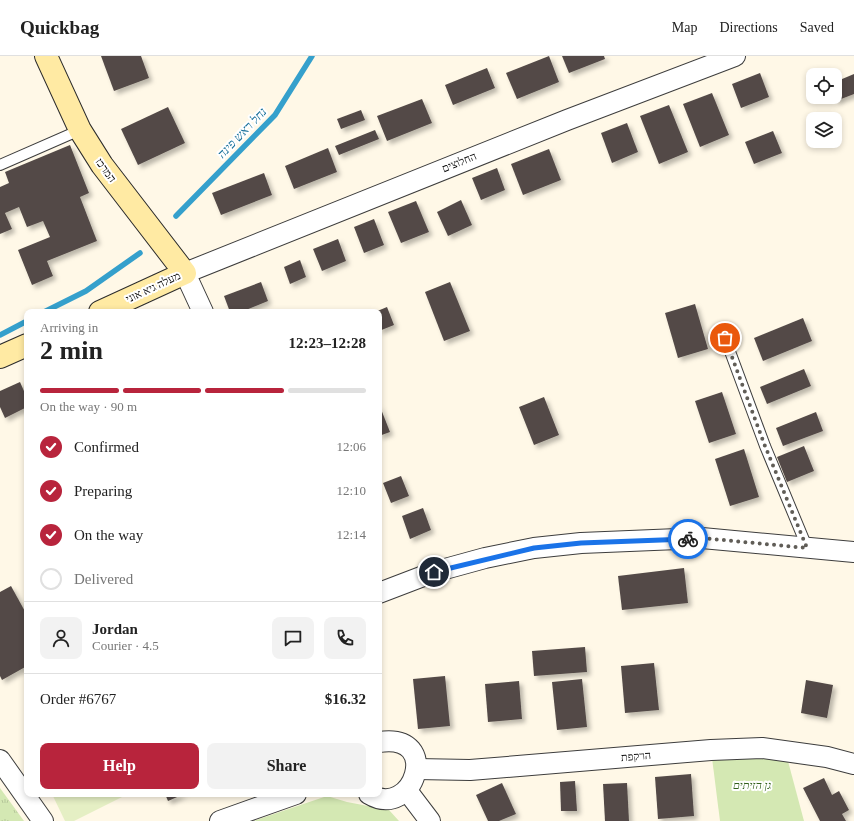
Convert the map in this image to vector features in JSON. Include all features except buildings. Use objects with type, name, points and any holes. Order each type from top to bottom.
[{"type":"street","name":"המרכז","points":[[46,56],[80,130],[102,165],[185,273]]},
{"type":"street","name":"החלוצים","points":[[185,273],[567,120],[735,56]]},
{"type":"street","name":"מעלה גיא אוני","points":[[107,309],[185,273]]},
{"type":"street","points":[[185,273],[202,309]]},
{"type":"street","points":[[0,358],[24,346]]},
{"type":"street","points":[[382,592],[434,572],[485,558],[534,548],[581,543],[702,538],[854,552]]},
{"type":"street","points":[[375,797],[381,800],[391,800],[408,792],[413,785],[417,769],[415,760],[404,746],[396,742],[382,742]]},
{"type":"street","name":"הרקפת","points":[[417,769],[470,770],[711,750],[762,748],[813,754],[854,764]]},
{"type":"street","points":[[0,760],[24,794]]},
{"type":"street","points":[[408,792],[430,821]]},
{"type":"street","points":[[26,797],[43,821]]},
{"type":"street","points":[[220,821],[288,797]]},
{"type":"lane","points":[[0,165],[80,130]]},
{"type":"lane","points":[[725,338],[765,446],[807,548]]},
{"type":"green space","name":"גן הזיתים","points":[[711,750],[785,750],[804,821],[720,821]]},
{"type":"green space","points":[[0,788],[24,821],[0,821]]},
{"type":"green space","points":[[53,797],[122,797],[74,821],[65,821]]},
{"type":"green space","points":[[324,797],[330,797],[347,802],[389,810],[399,821],[253,821]]},
{"type":"waterway","name":"נחל ראש פינה","points":[[176,216],[275,115],[312,56]]},
{"type":"waterway","name":"נחל ראש פינה","points":[[50,309],[86,291],[140,253]]},
{"type":"waterway","name":"נחל ראש פינה","points":[[0,335],[24,323]]},
{"type":"way so far","points":[[688,539],[702,538],[807,548],[765,446],[725,338]]},
{"type":"route","points":[[434,572],[485,558],[534,548],[581,543],[688,539]]}]
